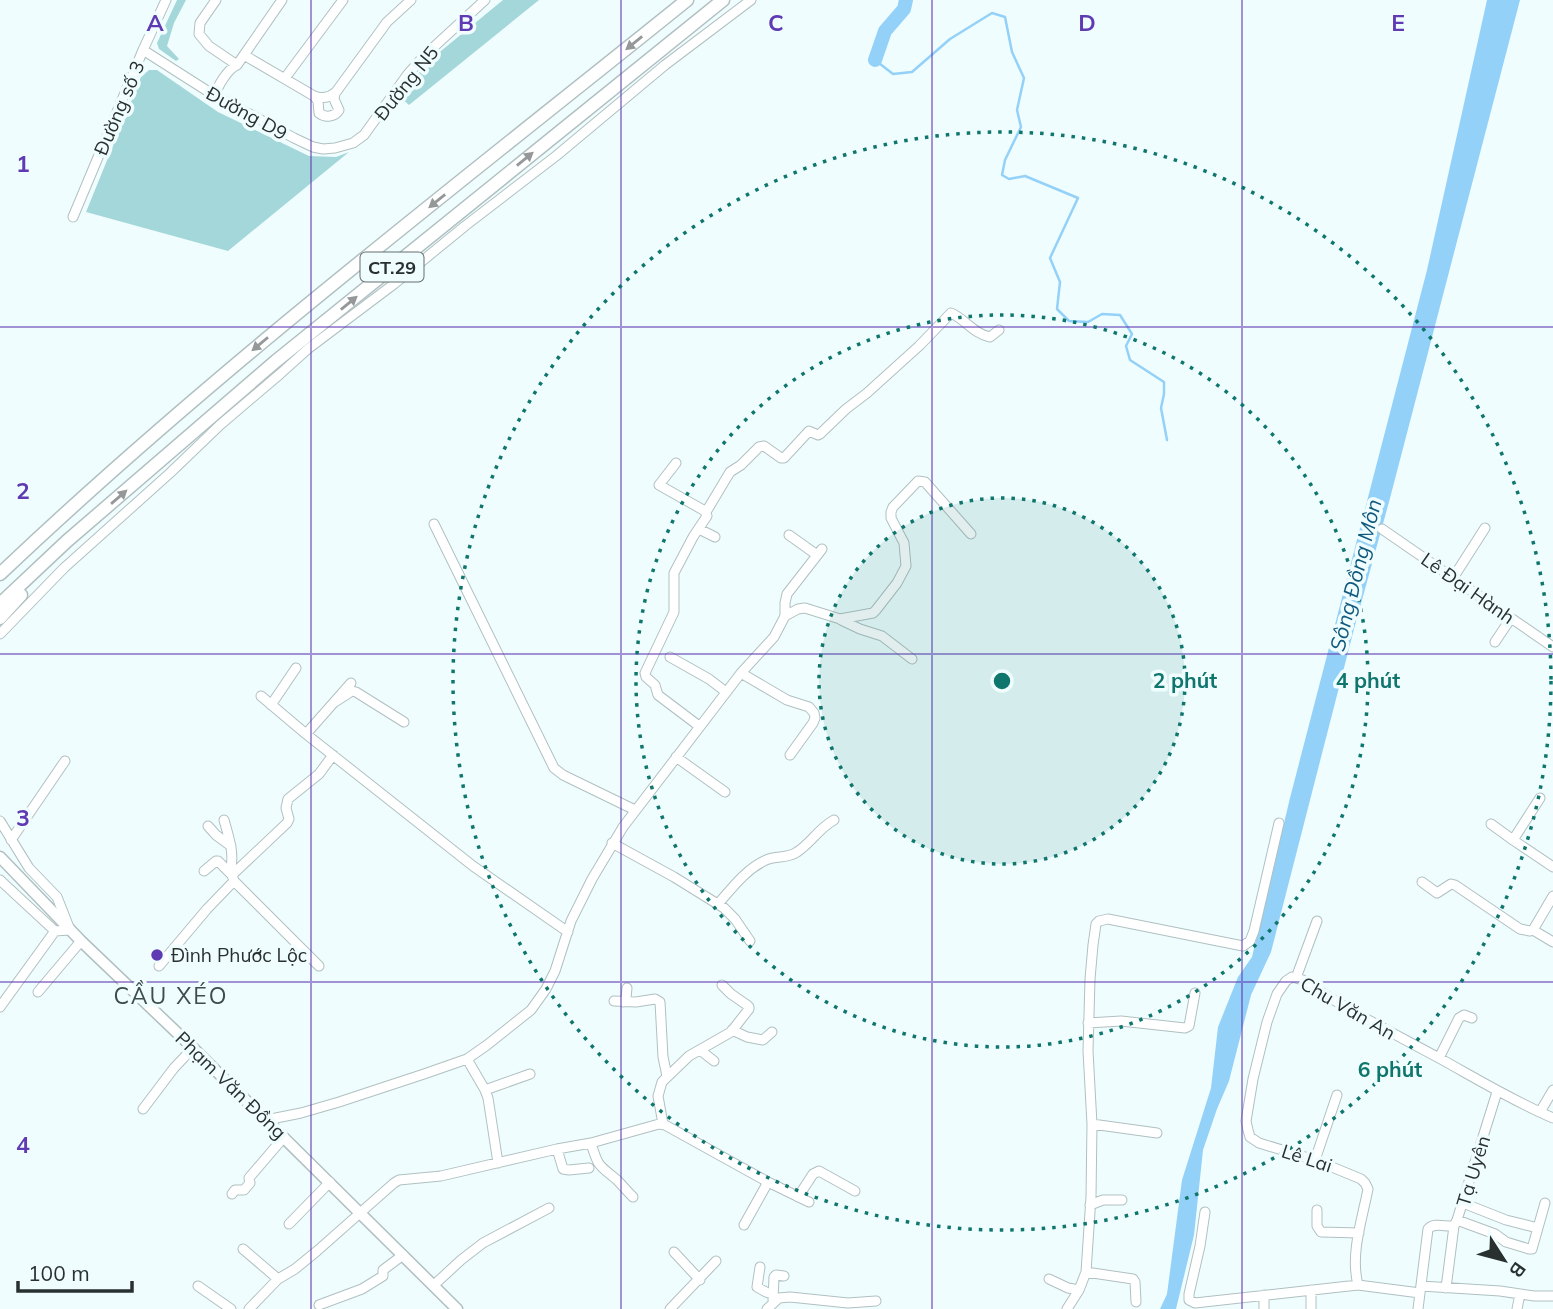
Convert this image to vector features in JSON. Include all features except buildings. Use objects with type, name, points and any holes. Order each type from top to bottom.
[{"type":"highway","name":"CT.29","points":[[0,573],[51,525],[261,342],[687,0]]},
{"type":"highway","name":"CT.29","points":[[0,604],[67,541],[276,361],[723,0]]},
{"type":"highway","points":[[0,564],[51,525]]},
{"type":"highway","points":[[0,618],[67,541]]},
{"type":"main road","name":"Phạm Văn Đồng","points":[[2,860],[81,941],[457,1309]]},
{"type":"street","name":"Đường số 3","points":[[73,217],[166,0]]},
{"type":"street","points":[[216,0],[200,23],[199,34],[209,46],[237,65]]},
{"type":"street","points":[[216,96],[220,95],[236,72],[237,65],[282,0]]},
{"type":"street","points":[[285,78],[343,0]]},
{"type":"street","points":[[244,55],[314,96],[318,101],[319,113],[323,116],[336,114],[339,110],[334,99],[336,92],[387,22],[411,0]]},
{"type":"street","name":"Đường N5","points":[[359,139],[424,55],[485,0]]},
{"type":"street","points":[[0,634],[64,568],[220,425],[309,348],[556,156],[665,65],[751,0]]},
{"type":"street","name":"Đường D9","points":[[143,50],[216,96],[313,147],[335,148],[359,139]]},
{"type":"street","points":[[314,96],[326,98],[336,92]]},
{"type":"street","points":[[699,726],[658,695],[656,685],[645,673],[674,612],[674,573],[730,472],[761,445],[783,459],[809,431],[820,434],[919,346],[951,313],[985,336],[990,337],[999,330]]},
{"type":"street","points":[[676,463],[659,484],[706,512]]},
{"type":"street","points":[[840,619],[873,613],[906,569],[904,543],[891,518],[891,512],[916,482],[925,482],[971,534]]},
{"type":"street","points":[[434,524],[555,768],[563,775],[635,810]]},
{"type":"street","points":[[1453,578],[1485,528]]},
{"type":"street","points":[[699,529],[715,537]]},
{"type":"street","name":"Lê Đại Hành","points":[[1382,529],[1553,647]]},
{"type":"street","points":[[266,1120],[339,1102],[467,1059],[531,1010],[555,971],[568,932],[612,843],[699,726],[774,637],[785,616],[787,594],[819,552],[789,535]]},
{"type":"street","points":[[785,616],[805,608],[840,619],[882,636],[912,659]]},
{"type":"street","points":[[1495,642],[1511,618]]},
{"type":"street","points":[[670,657],[726,692]]},
{"type":"street","points":[[271,705],[296,668]]},
{"type":"street","points":[[741,673],[787,700],[804,705],[814,713],[813,723],[790,755]]},
{"type":"street","points":[[306,734],[351,683]]},
{"type":"street","points":[[335,702],[352,691],[356,692],[404,722]]},
{"type":"street","points":[[261,696],[473,866],[568,932]]},
{"type":"street","points":[[159,966],[232,876],[287,823],[288,799],[319,774],[333,755]]},
{"type":"street","points":[[676,757],[725,792]]},
{"type":"street","points":[[12,840],[65,761]]},
{"type":"street","points":[[1513,840],[1540,798]]},
{"type":"street","points":[[224,820],[233,858],[232,876]]},
{"type":"street","points":[[718,904],[742,877],[758,865],[767,860],[792,856],[834,820]]},
{"type":"street","points":[[0,821],[29,868],[57,897],[70,930],[55,931],[0,880]]},
{"type":"street","points":[[1067,1309],[1086,1272],[1092,1124],[1088,1023],[1094,931],[1099,921],[1108,919],[1243,946],[1250,941],[1254,931],[1279,824]]},
{"type":"street","points":[[1491,824],[1553,867]]},
{"type":"street","points":[[208,826],[231,846]]},
{"type":"street","points":[[612,843],[718,904],[735,919],[750,941]]},
{"type":"street","points":[[204,871],[218,861],[319,966]]},
{"type":"street","points":[[1422,882],[1437,893],[1451,884],[1455,885],[1520,929],[1534,930],[1553,942]]},
{"type":"street","points":[[1534,930],[1551,900]]},
{"type":"street","name":"Lê Lai","points":[[1317,921],[1294,978],[1286,981],[1277,994],[1267,1022],[1246,1121],[1250,1137],[1259,1143],[1315,1160],[1365,1182],[1368,1189],[1355,1256],[1358,1285]]},
{"type":"street","points":[[0,1007],[55,931]]},
{"type":"street","points":[[38,992],[81,941]]},
{"type":"street","name":"Chu Văn An","points":[[1294,978],[1303,980],[1372,1023],[1497,1092],[1553,1118]]},
{"type":"street","points":[[663,1124],[658,1096],[659,1088],[667,1076],[683,1060],[732,1031],[749,1007],[722,985]]},
{"type":"street","points":[[622,1002],[626,998],[626,988]]},
{"type":"street","points":[[622,1002],[641,992]]},
{"type":"street","points":[[1088,1023],[1121,1021],[1185,1028],[1189,1026],[1195,993]]},
{"type":"street","points":[[622,1002],[650,999],[660,1002],[663,1057],[667,1076]]},
{"type":"street","points":[[1439,1059],[1459,1018],[1464,1015],[1472,1018]]},
{"type":"street","points":[[732,1031],[758,1040],[763,1040],[772,1032]]},
{"type":"street","points":[[143,1109],[193,1048]]},
{"type":"street","points":[[700,1050],[714,1061]]},
{"type":"street","points":[[467,1059],[488,1098],[498,1163]]},
{"type":"street","points":[[485,1090],[530,1074]]},
{"type":"street","points":[[1540,1112],[1553,1090]]},
{"type":"street","name":"Tạ Uyên","points":[[1418,1309],[1428,1229],[1435,1224],[1445,1227],[1456,1223],[1497,1092]]},
{"type":"street","points":[[1315,1160],[1338,1095]]},
{"type":"street","points":[[249,1309],[278,1279],[295,1269],[399,1180],[441,1176],[663,1124],[809,1202]]},
{"type":"street","points":[[1092,1124],[1157,1133]]},
{"type":"street","points":[[232,1195],[235,1190],[244,1190],[250,1183],[249,1178],[284,1138]]},
{"type":"street","points":[[590,1143],[603,1170],[633,1197]]},
{"type":"street","points":[[557,1149],[563,1169],[589,1168]]},
{"type":"street","points":[[798,1197],[816,1171],[855,1191]]},
{"type":"street","points":[[289,1224],[330,1182]]},
{"type":"street","points":[[744,1226],[768,1182]]},
{"type":"street","points":[[1090,1205],[1102,1200],[1122,1200]]},
{"type":"street","points":[[1463,1203],[1506,1220],[1538,1228]]},
{"type":"street","points":[[1446,1288],[1456,1223],[1495,1234],[1506,1242],[1529,1249],[1533,1247],[1545,1203]]},
{"type":"street","points":[[434,1285],[461,1259],[483,1243],[550,1208]]},
{"type":"street","points":[[1317,1210],[1317,1226],[1321,1232],[1359,1233]]},
{"type":"street","points":[[1205,1212],[1189,1300],[1195,1303],[1358,1285],[1553,1296]]},
{"type":"street","points":[[243,1249],[278,1279]]},
{"type":"street","points":[[674,1252],[700,1280]]},
{"type":"street","points":[[319,1305],[362,1289],[383,1276],[383,1270],[403,1255]]},
{"type":"street","points":[[670,1309],[716,1261]]},
{"type":"street","points":[[760,1267],[757,1287],[766,1292],[771,1301]]},
{"type":"street","points":[[1086,1272],[1133,1279],[1136,1302]]},
{"type":"street","points":[[771,1301],[774,1277],[784,1276]]},
{"type":"street","points":[[1049,1279],[1079,1290]]},
{"type":"street","points":[[198,1286],[231,1309]]},
{"type":"street","points":[[1311,1290],[1311,1309]]},
{"type":"street","points":[[1517,1309],[1520,1294]]},
{"type":"street","points":[[1264,1295],[1264,1309]]},
{"type":"street","points":[[771,1301],[790,1297],[848,1303],[876,1301]]},
{"type":"shaded area","points":[[177,0],[186,0],[174,23],[167,46],[179,59],[176,61],[159,49],[157,43]]},
{"type":"shaded area","points":[[503,0],[539,0],[409,105],[399,96],[430,60]]},
{"type":"shaded area","points":[[149,70],[157,70],[218,112],[309,156],[336,157],[349,152],[228,251],[86,212],[141,77]]},
{"type":"water","name":"Sông Đồng Môn","points":[[1487,0],[1520,0],[1271,952],[1251,995],[1229,1081],[1203,1150],[1194,1235],[1176,1309],[1160,1309],[1167,1294],[1182,1180],[1211,1088],[1218,1027],[1238,977],[1252,957],[1290,798],[1427,270]]},
{"type":"waterway","points":[[875,60],[885,31],[904,9],[906,0]]},
{"type":"waterway","points":[[875,60],[893,74],[912,72],[950,39],[992,13],[1005,17],[1012,52],[1024,78],[1017,110],[1021,127],[1005,160],[1002,175],[1009,179],[1025,176],[1078,198],[1050,258],[1060,282],[1057,309],[1069,321],[1088,322],[1102,314],[1120,315],[1132,334],[1126,346],[1130,360],[1164,382],[1161,408],[1167,440]]},
{"type":"place","name":"Đình Phước Lộc","points":[[157,955]]},
{"type":"district","name":"CẦU XÉO","points":[[171,995]]}]
